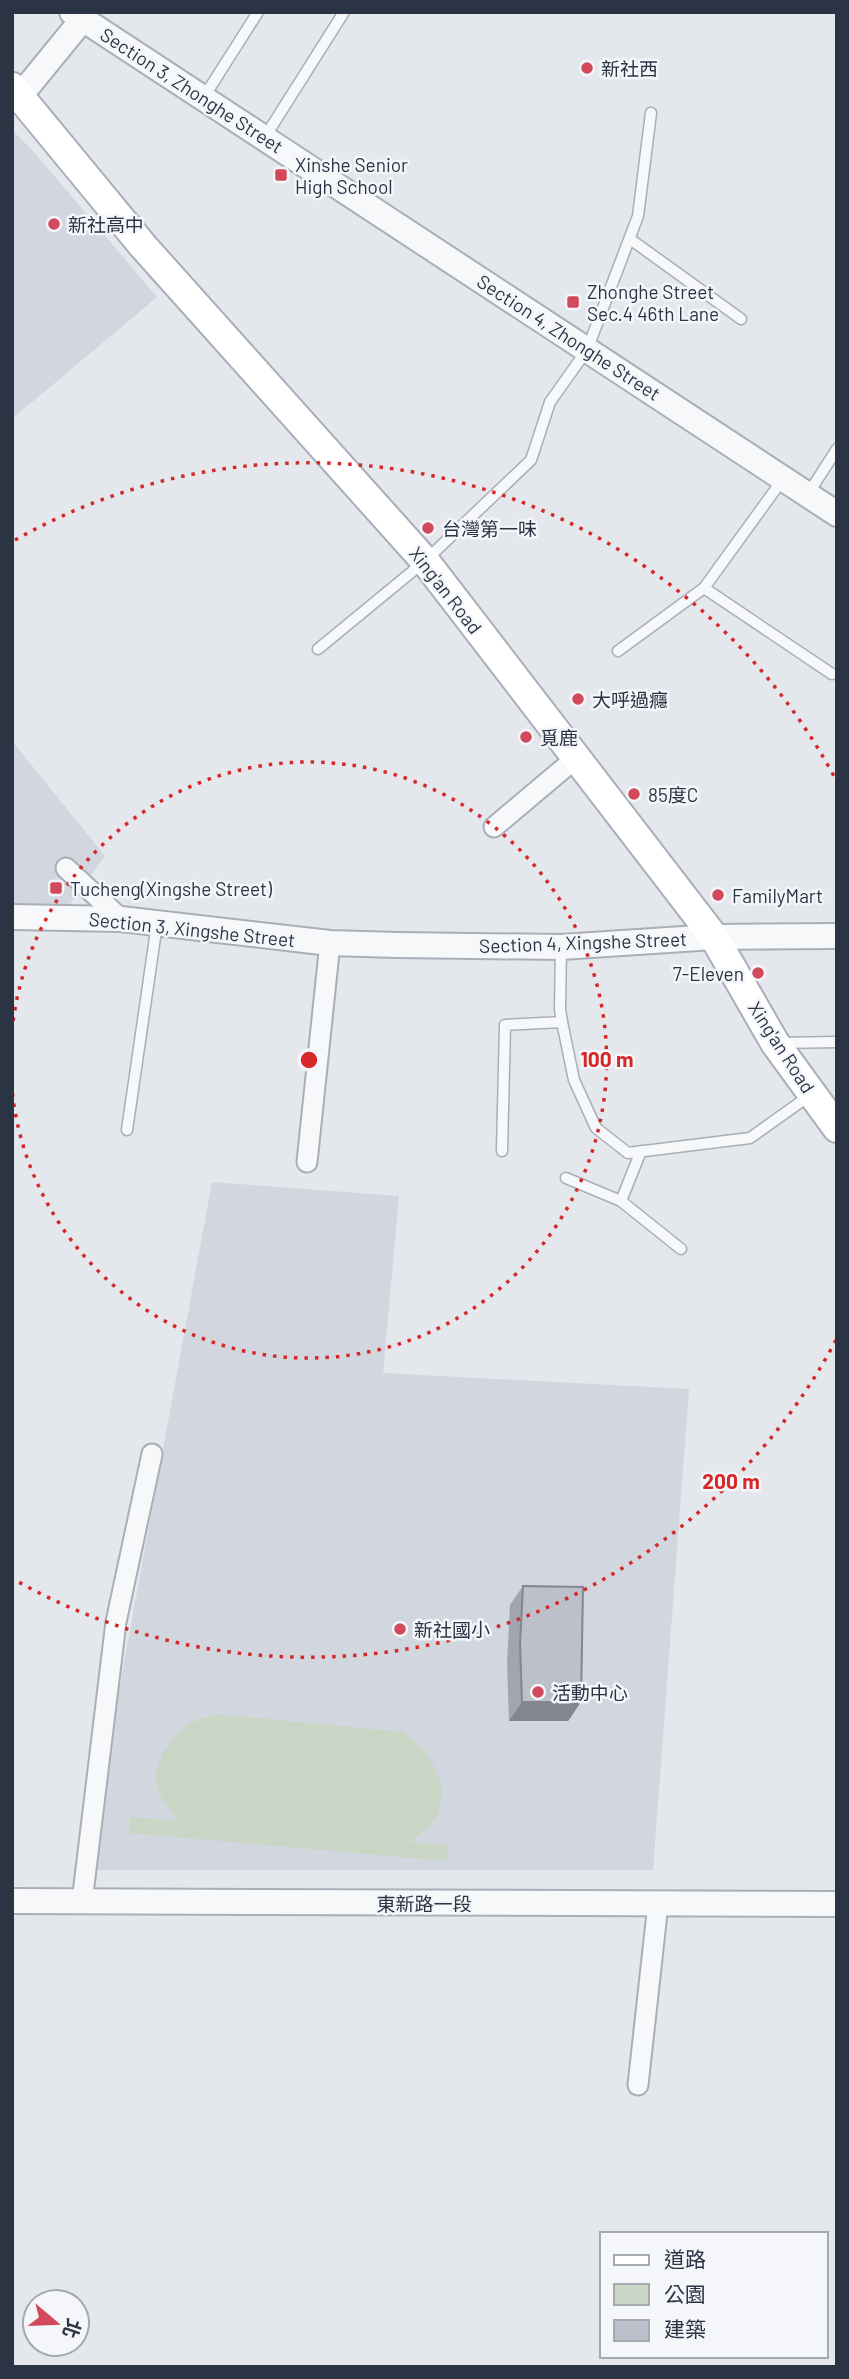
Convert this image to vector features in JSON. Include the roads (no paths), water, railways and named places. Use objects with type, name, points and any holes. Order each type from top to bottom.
[{"type":"main road","name":"Xing'an Road","points":[[15,96],[143,246],[425,561],[714,937],[775,1043],[837,1128]]},
{"type":"street","name":"Section 3, Zhonghe Street","points":[[15,96],[77,16],[301,160]]},
{"type":"street","name":"Section 4, Zhonghe Street","points":[[301,160],[837,514]]},
{"type":"street","points":[[494,827],[576,758]]},
{"type":"street","points":[[66,868],[121,919]]},
{"type":"street","name":"Section 3, Xingshe Street","points":[[12,917],[121,919],[330,943]]},
{"type":"street","name":"Section 4, Xingshe Street","points":[[330,943],[561,947],[714,937],[837,936]]},
{"type":"street","points":[[307,1162],[330,943]]},
{"type":"street","points":[[82,1902],[116,1622],[152,1454]]},
{"type":"street","name":"東新路一段","points":[[12,1901],[837,1904]]},
{"type":"street","points":[[638,2085],[658,1904]]},
{"type":"lane","points":[[204,97],[258,12]]},
{"type":"lane","points":[[265,137],[344,12]]},
{"type":"lane","points":[[318,649],[425,561],[531,460],[550,402],[587,350],[638,216],[651,113]]},
{"type":"lane","points":[[630,239],[741,319]]},
{"type":"lane","points":[[807,494],[837,449]]},
{"type":"lane","points":[[618,652],[704,588],[783,479]]},
{"type":"lane","points":[[704,588],[832,674]]},
{"type":"lane","points":[[127,1129],[157,924]]},
{"type":"lane","points":[[561,947],[560,1009],[574,1080],[596,1128],[628,1153],[750,1138],[812,1094]]},
{"type":"lane","points":[[502,1151],[505,1025],[562,1022]]},
{"type":"lane","points":[[775,1043],[837,1042]]},
{"type":"lane","points":[[621,1201],[641,1151]]},
{"type":"lane","points":[[566,1178],[621,1201],[681,1249]]},
{"type":"place","name":"新社西","points":[[587,68]]},
{"type":"place","name":"Xinshe Senior High School","points":[[281,175]]},
{"type":"place","name":"新社高中","points":[[54,224]]},
{"type":"place","name":"Zhonghe Street Sec.4 46th Lane","points":[[573,302]]},
{"type":"place","name":"台灣第一味","points":[[428,528]]},
{"type":"place","name":"大呼過癮","points":[[578,699]]},
{"type":"place","name":"覓鹿","points":[[526,737]]},
{"type":"place","name":"85度C","points":[[634,794]]},
{"type":"place","name":"Tucheng(Xingshe Street)","points":[[56,888]]},
{"type":"place","name":"FamilyMart","points":[[718,895]]},
{"type":"place","name":"7-Eleven","points":[[758,973]]},
{"type":"place","name":"新社國小","points":[[400,1629]]},
{"type":"place","name":"活動中心","points":[[538,1692]]}]
